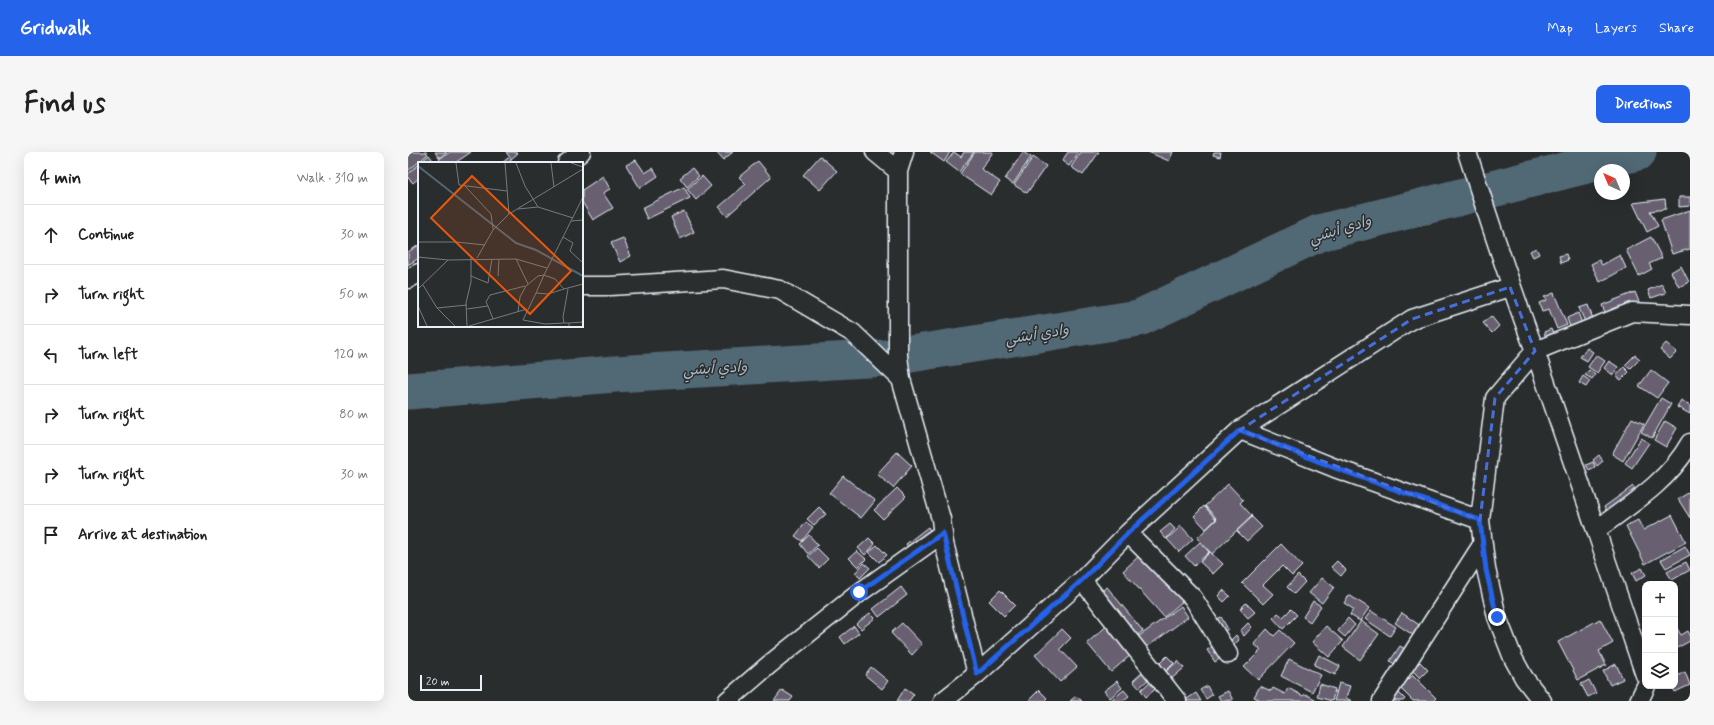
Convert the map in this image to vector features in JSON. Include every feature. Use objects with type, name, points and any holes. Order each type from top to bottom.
[{"type":"street","points":[[568,162],[581,152]]},
{"type":"street","points":[[875,152],[898,171]]},
{"type":"street","points":[[904,152],[898,171],[898,356],[901,379],[942,519],[943,533],[977,674]]},
{"type":"street","points":[[1466,152],[1503,260],[1510,287],[1535,351],[1642,665]]},
{"type":"street","points":[[408,279],[418,274]]},
{"type":"street","points":[[583,286],[610,286],[723,279],[780,290],[853,333],[901,379]]},
{"type":"street","points":[[943,701],[977,674],[1082,580],[1128,533],[1240,430],[1412,319],[1510,287]]},
{"type":"street","points":[[1542,701],[1524,678],[1513,658],[1497,617],[1482,545],[1480,520],[1495,398],[1535,351],[1632,312],[1690,315]]},
{"type":"street","points":[[1240,430],[1335,468],[1480,520]]},
{"type":"street","points":[[1596,530],[1653,488],[1683,456],[1690,443]]},
{"type":"street","points":[[727,701],[859,592],[943,533]]},
{"type":"street","points":[[1128,533],[1193,598],[1228,654]]},
{"type":"street","points":[[1382,701],[1482,545]]},
{"type":"street","points":[[1082,580],[1177,701]]},
{"type":"street","points":[[1638,701],[1646,689]]},
{"type":"street","points":[[1649,689],[1654,701]]},
{"type":"highlighted area","points":[[1510,287],[1535,351],[1495,398],[1480,520],[1240,430],[1412,319]]},
{"type":"building","points":[[412,152],[426,152],[428,154],[408,171],[408,156]]},
{"type":"building","points":[[435,152],[447,152],[439,158]]},
{"type":"building","points":[[450,152],[471,152],[456,162],[441,162],[439,159]]},
{"type":"building","points":[[506,152],[517,152],[518,153],[511,159]]},
{"type":"building","points":[[716,152],[733,152],[723,160]]},
{"type":"building","points":[[930,152],[950,152],[944,162]]},
{"type":"building","points":[[954,152],[961,157],[964,152],[974,152],[959,172],[946,162]]},
{"type":"building","points":[[975,152],[993,152],[981,169],[1000,182],[991,195],[960,174]]},
{"type":"building","points":[[1023,152],[1031,157],[1013,184],[1005,179]]},
{"type":"building","points":[[1068,152],[1079,152],[1069,166],[1062,161]]},
{"type":"building","points":[[1081,152],[1099,152],[1083,175],[1071,167]]},
{"type":"building","points":[[1148,152],[1173,152],[1169,161]]},
{"type":"building","points":[[1214,152],[1221,152],[1220,157],[1213,155]]},
{"type":"building","points":[[429,155],[434,162],[421,162]]},
{"type":"building","points":[[820,156],[837,171],[820,190],[803,175]]},
{"type":"building","points":[[1033,157],[1046,166],[1027,193],[1014,185]]},
{"type":"building","points":[[508,158],[512,162],[503,162]]},
{"type":"building","points":[[636,160],[645,173],[653,168],[658,176],[640,188],[626,165]]},
{"type":"building","points":[[758,161],[771,177],[727,216],[719,207],[746,184],[739,177]]},
{"type":"building","points":[[418,165],[418,179],[413,183],[408,178],[408,174]]},
{"type":"building","points":[[692,168],[699,176],[687,187],[680,178]]},
{"type":"building","points":[[603,176],[610,189],[603,193],[613,208],[593,220],[583,204],[583,189]]},
{"type":"building","points":[[702,176],[711,186],[696,200],[687,189]]},
{"type":"building","points":[[684,187],[690,198],[647,219],[642,208]]},
{"type":"building","points":[[1679,197],[1690,197],[1690,206],[1679,207]]},
{"type":"building","points":[[1665,199],[1666,209],[1650,211],[1658,226],[1647,232],[1633,203]]},
{"type":"building","points":[[1690,210],[1690,249],[1672,254],[1661,220]]},
{"type":"building","points":[[684,211],[694,232],[680,239],[671,217]]},
{"type":"building","points":[[1651,237],[1662,258],[1649,264],[1652,269],[1639,276],[1626,250]]},
{"type":"building","points":[[623,238],[631,256],[620,262],[611,243]]},
{"type":"building","points":[[418,246],[418,259],[408,265],[408,252]]},
{"type":"building","points":[[1536,248],[1539,254],[1533,257],[1530,251]]},
{"type":"building","points":[[1566,254],[1568,260],[1561,263],[1559,256]]},
{"type":"building","points":[[1620,255],[1626,268],[1600,282],[1591,264],[1599,260],[1602,265]]},
{"type":"building","points":[[1681,266],[1689,282],[1679,287],[1671,272]]},
{"type":"building","points":[[1662,284],[1666,293],[1651,298],[1648,290]]},
{"type":"building","points":[[1635,292],[1639,302],[1606,315],[1602,305]]},
{"type":"building","points":[[1554,293],[1567,325],[1557,329],[1549,309],[1542,311],[1539,303],[1546,300],[1544,297]]},
{"type":"building","points":[[1588,305],[1593,319],[1585,322],[1579,308]]},
{"type":"building","points":[[1578,313],[1582,323],[1570,327],[1567,318]]},
{"type":"building","points":[[1491,316],[1499,326],[1492,333],[1483,323]]},
{"type":"building","points":[[1551,329],[1554,336],[1546,339],[1544,332]]},
{"type":"building","points":[[1666,343],[1677,352],[1670,359],[1660,350]]},
{"type":"building","points":[[1587,348],[1593,352],[1587,361],[1580,357]]},
{"type":"building","points":[[1596,355],[1605,361],[1597,373],[1588,367]]},
{"type":"building","points":[[1635,355],[1640,359],[1630,369],[1625,365]]},
{"type":"building","points":[[1609,361],[1618,367],[1613,375],[1604,368]]},
{"type":"building","points":[[1624,367],[1629,372],[1621,380],[1616,376]]},
{"type":"building","points":[[1589,370],[1595,375],[1592,379],[1585,375]]},
{"type":"building","points":[[1651,370],[1668,383],[1657,398],[1639,386]]},
{"type":"building","points":[[1583,376],[1590,381],[1586,387],[1579,383]]},
{"type":"building","points":[[1661,398],[1671,404],[1652,438],[1641,432]]},
{"type":"building","points":[[1681,400],[1690,405],[1690,414],[1677,407]]},
{"type":"building","points":[[1632,418],[1644,424],[1623,461],[1612,454]]},
{"type":"building","points":[[1665,421],[1677,428],[1666,447],[1654,440]]},
{"type":"building","points":[[1641,438],[1649,443],[1632,468],[1625,463]]},
{"type":"building","points":[[897,452],[912,466],[893,488],[877,474]]},
{"type":"building","points":[[1599,455],[1603,461],[1597,466],[1593,460]]},
{"type":"building","points":[[1593,462],[1595,467],[1589,470],[1586,465]]},
{"type":"building","points":[[843,476],[875,501],[861,518],[829,493]]},
{"type":"building","points":[[1228,484],[1243,500],[1240,503],[1252,516],[1212,554],[1197,538],[1217,519],[1205,506]]},
{"type":"building","points":[[1633,486],[1637,492],[1608,513],[1604,507]]},
{"type":"building","points":[[897,488],[906,497],[883,519],[874,510]]},
{"type":"building","points":[[1690,492],[1690,518],[1678,499]]},
{"type":"building","points":[[1204,506],[1216,519],[1206,529],[1194,516]]},
{"type":"building","points":[[819,507],[826,514],[814,525],[807,519]]},
{"type":"building","points":[[1672,515],[1686,542],[1645,564],[1626,526],[1638,520],[1643,530]]},
{"type":"building","points":[[1252,517],[1262,527],[1247,541],[1237,531]]},
{"type":"building","points":[[806,522],[813,527],[802,541],[795,536]]},
{"type":"building","points":[[1170,524],[1175,529],[1166,539],[1160,532]]},
{"type":"building","points":[[1181,526],[1193,539],[1179,552],[1167,539]]},
{"type":"building","points":[[928,527],[934,536],[912,553],[906,544]]},
{"type":"building","points":[[809,535],[818,545],[808,554],[800,544]]},
{"type":"building","points":[[869,538],[875,544],[865,555],[858,548]]},
{"type":"building","points":[[1200,542],[1209,552],[1194,566],[1185,556]]},
{"type":"building","points":[[1281,544],[1302,566],[1292,576],[1282,566],[1263,585],[1273,594],[1263,604],[1242,583]]},
{"type":"building","points":[[877,545],[887,555],[879,562],[869,552]]},
{"type":"building","points":[[1685,546],[1690,555],[1666,568],[1661,560]]},
{"type":"building","points":[[817,548],[828,559],[819,568],[808,556]]},
{"type":"building","points":[[857,551],[866,559],[858,567],[849,558]]},
{"type":"building","points":[[1210,552],[1223,564],[1213,574],[1200,562]]},
{"type":"building","points":[[1141,554],[1183,601],[1164,617],[1123,571]]},
{"type":"building","points":[[1337,561],[1346,570],[1341,576],[1331,567]]},
{"type":"building","points":[[1686,562],[1690,570],[1672,580],[1667,572]]},
{"type":"building","points":[[864,563],[870,568],[860,578],[855,573]]},
{"type":"building","points":[[1642,568],[1646,575],[1636,581],[1632,573]]},
{"type":"building","points":[[1298,575],[1305,582],[1294,594],[1287,587]]},
{"type":"building","points":[[1322,578],[1334,587],[1322,603],[1309,593]]},
{"type":"building","points":[[901,587],[907,595],[879,617],[873,609]]},
{"type":"building","points":[[1107,587],[1143,631],[1134,638],[1098,594]]},
{"type":"building","points":[[1000,590],[1015,605],[1004,616],[989,601]]},
{"type":"building","points":[[1223,590],[1230,596],[1224,602],[1218,596]]},
{"type":"building","points":[[1349,595],[1369,608],[1360,621],[1350,615],[1353,609],[1344,603]]},
{"type":"building","points":[[1313,601],[1321,606],[1310,622],[1303,617]]},
{"type":"building","points":[[1246,603],[1255,612],[1248,618],[1240,609]]},
{"type":"building","points":[[1181,606],[1188,617],[1143,650],[1135,639]]},
{"type":"building","points":[[1291,609],[1297,615],[1283,629],[1273,618],[1278,613],[1283,617]]},
{"type":"building","points":[[1371,611],[1396,627],[1390,636],[1365,619]]},
{"type":"building","points":[[870,613],[875,618],[861,629],[856,624]]},
{"type":"building","points":[[1402,613],[1422,627],[1416,637],[1395,623]]},
{"type":"building","points":[[1221,617],[1228,629],[1222,633],[1215,620]]},
{"type":"building","points":[[1348,618],[1355,625],[1345,637],[1338,631]]},
{"type":"building","points":[[1600,619],[1613,643],[1599,651],[1606,665],[1578,680],[1558,642]]},
{"type":"building","points":[[1361,621],[1379,634],[1360,660],[1343,647]]},
{"type":"building","points":[[902,623],[922,644],[912,655],[891,633]]},
{"type":"building","points":[[1248,623],[1252,627],[1244,636],[1240,631]]},
{"type":"building","points":[[1109,624],[1133,653],[1111,672],[1087,643]]},
{"type":"building","points":[[854,626],[859,633],[845,644],[840,637]]},
{"type":"building","points":[[1326,626],[1343,641],[1329,657],[1312,642]]},
{"type":"building","points":[[1062,629],[1071,638],[1060,649],[1077,667],[1060,682],[1035,655]]},
{"type":"building","points":[[1267,629],[1274,636],[1280,630],[1294,643],[1258,680],[1244,667],[1261,650],[1254,644]]},
{"type":"building","points":[[1678,630],[1681,635],[1688,631],[1690,641],[1678,647]]},
{"type":"building","points":[[1236,635],[1239,640],[1233,646],[1229,642]]},
{"type":"building","points":[[1217,644],[1224,656],[1215,662],[1207,650]]},
{"type":"building","points":[[1400,646],[1408,651],[1397,666],[1390,661]]},
{"type":"building","points":[[1319,655],[1340,666],[1335,675],[1314,665]]},
{"type":"building","points":[[1167,656],[1174,663],[1163,674],[1156,667]]},
{"type":"building","points":[[1289,659],[1321,675],[1312,692],[1281,676]]},
{"type":"building","points":[[1178,661],[1184,668],[1170,680],[1164,673]]},
{"type":"building","points":[[1420,662],[1428,670],[1420,678],[1412,670]]},
{"type":"building","points":[[1616,664],[1623,679],[1610,685],[1603,671]]},
{"type":"building","points":[[871,667],[888,681],[882,689],[865,675]]},
{"type":"building","points":[[1145,670],[1151,677],[1139,688],[1133,681]]},
{"type":"building","points":[[1685,672],[1690,685],[1675,692],[1674,689],[1678,689],[1678,676]]},
{"type":"building","points":[[1413,675],[1436,698],[1433,701],[1413,701],[1400,688]]},
{"type":"building","points":[[1153,679],[1159,686],[1146,697],[1141,690]]},
{"type":"building","points":[[1589,680],[1596,693],[1588,697],[1581,684]]},
{"type":"building","points":[[1117,681],[1122,688],[1110,698],[1104,691]]},
{"type":"building","points":[[1339,683],[1350,686],[1346,698],[1352,701],[1334,701]]},
{"type":"building","points":[[1320,684],[1335,689],[1332,701],[1317,697]]},
{"type":"building","points":[[1207,686],[1212,695],[1206,699],[1200,690]]},
{"type":"building","points":[[1260,686],[1271,691],[1273,688],[1285,694],[1288,688],[1303,696],[1305,694],[1315,699],[1314,701],[1263,701],[1254,697]]},
{"type":"building","points":[[905,688],[914,694],[909,701],[897,701]]},
{"type":"building","points":[[782,690],[793,697],[790,701],[774,701]]},
{"type":"building","points":[[1039,690],[1047,698],[1044,701],[1032,701],[1030,699]]},
{"type":"building","points":[[1124,690],[1129,696],[1122,701],[1111,700]]},
{"type":"building","points":[[1228,691],[1233,700],[1221,701],[1218,696]]},
{"type":"building","points":[[1398,692],[1405,699],[1403,701],[1390,701]]},
{"type":"building","points":[[1196,693],[1201,701],[1184,701]]},
{"type":"building","points":[[1076,696],[1082,701],[1070,701]]},
{"type":"waterway","name":"وادي أبشي","points":[[408,391],[615,374],[885,358],[1139,318],[1319,233],[1638,152]]},
{"type":"route","points":[[859,592],[943,533],[944,543],[977,674],[1082,580],[1128,533],[1240,430],[1335,468],[1480,520],[1486,570],[1497,617]]}]
